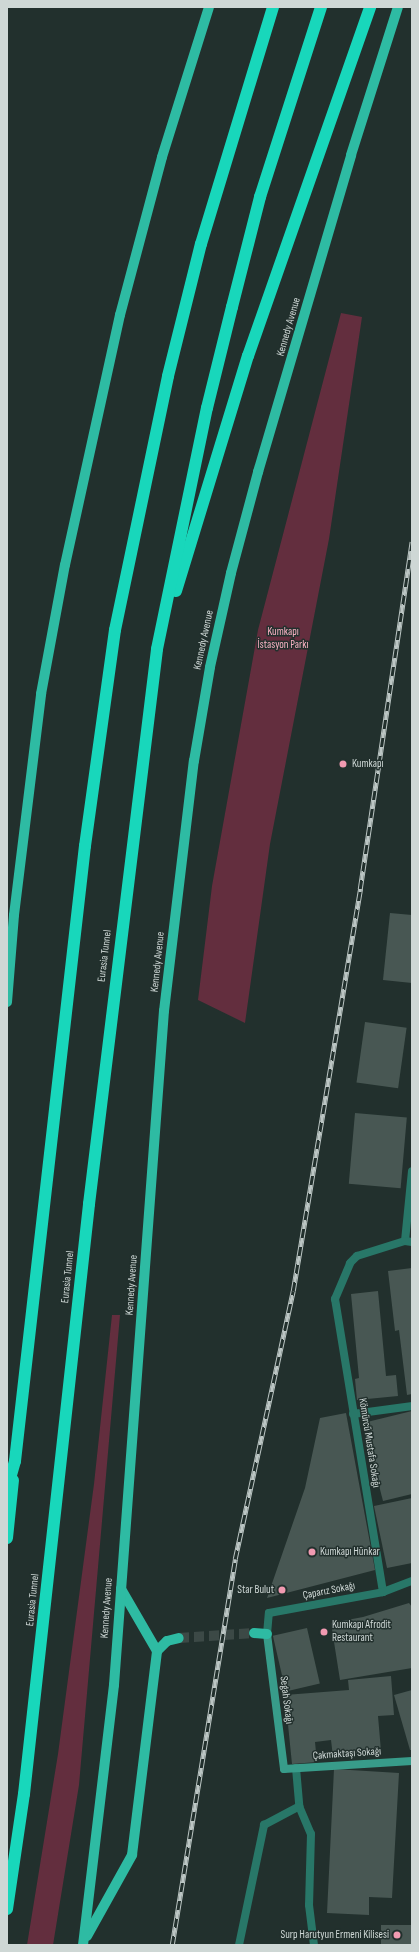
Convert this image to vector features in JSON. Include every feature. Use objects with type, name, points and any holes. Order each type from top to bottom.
[{"type":"highway","points":[[7,1538],[86,831],[115,630],[168,376],[201,244],[274,7]]},
{"type":"highway","points":[[157,649],[207,408],[239,278],[262,190],[321,7]]},
{"type":"highway","points":[[157,649],[248,356],[370,7]]},
{"type":"highway","name":"Eurasia Tunnel","points":[[7,1909],[24,1794],[89,1204],[157,649]]},
{"type":"highway","points":[[7,1489],[15,1461]]},
{"type":"main road","points":[[7,1002],[15,908],[41,694],[65,565],[120,315],[162,157],[209,7]]},
{"type":"main road","name":"Kennedy Avenue","points":[[84,1944],[114,1685],[164,1011],[194,761],[210,667],[230,573],[351,155],[398,7]]},
{"type":"main road","points":[[84,1944],[132,1855],[157,1651],[121,1589]]},
{"type":"main road","points":[[254,1633],[267,1634]]},
{"type":"main road","points":[[157,1651],[167,1641],[179,1638]]},
{"type":"street","points":[[409,1241],[412,1171]]},
{"type":"street","name":"Kömürcü Mustafa Sokağı","points":[[383,1592],[335,1299],[350,1263],[357,1256],[409,1241]]},
{"type":"street","points":[[354,1414],[412,1406]]},
{"type":"street","name":"Çaparız Sokağı","points":[[267,1634],[269,1612],[383,1592],[412,1581]]},
{"type":"street","name":"Segah Sokağı","points":[[267,1634],[284,1769]]},
{"type":"street","name":"Çakmaktaşı Sokağı","points":[[284,1769],[412,1761]]},
{"type":"street","points":[[296,1768],[299,1806],[311,1834],[309,1905],[314,1945]]},
{"type":"street","points":[[240,1945],[264,1825],[299,1806]]},
{"type":"green space","name":"Kumkapı İstasyon Parkı","points":[[341,313],[362,317],[329,539],[270,844],[245,1023],[198,1000],[212,886],[258,630]]},
{"type":"green space","points":[[112,1315],[120,1315],[79,1785],[53,1945],[27,1945],[58,1754],[94,1484]]},
{"type":"building","points":[[390,913],[412,915],[412,983],[383,980]]},
{"type":"building","points":[[365,1022],[407,1028],[398,1088],[357,1082]]},
{"type":"building","points":[[355,1113],[407,1118],[401,1188],[349,1184]]},
{"type":"building","points":[[412,1268],[412,1394],[407,1395],[399,1330],[395,1331],[388,1271]]},
{"type":"building","points":[[378,1291],[386,1376],[396,1375],[398,1396],[357,1400],[355,1379],[359,1378],[351,1294]]},
{"type":"building","points":[[412,1411],[412,1494],[383,1501],[363,1423]]},
{"type":"building","points":[[346,1413],[375,1570],[267,1598],[305,1488],[320,1418]]},
{"type":"building","points":[[412,1498],[412,1563],[387,1568],[374,1506]]},
{"type":"building","points":[[409,1603],[412,1607],[412,1668],[340,1680],[331,1623],[363,1617]]},
{"type":"building","points":[[307,1628],[320,1684],[286,1691],[273,1636]]},
{"type":"building","points":[[391,1676],[394,1715],[378,1716],[381,1751],[333,1757],[331,1740],[315,1742],[317,1762],[292,1764],[285,1695],[349,1690],[348,1680]]},
{"type":"building","points":[[412,1690],[412,1750],[410,1750],[394,1695]]},
{"type":"building","points":[[334,1769],[399,1773],[392,1898],[369,1897],[369,1915],[327,1913]]},
{"type":"building","name":"Surp Harutyun Ermeni Kilisesi","points":[[381,1925],[412,1925],[412,1945],[381,1945]]},
{"type":"tunnel","points":[[179,1638],[254,1633]]},
{"type":"railway","points":[[172,1945],[235,1559],[293,1291],[360,889],[412,542]]},
{"type":"place","name":"Kumkapı","points":[[343,764]]},
{"type":"place","name":"Kumkapı Hünkar","points":[[312,1552]]},
{"type":"place","name":"Star Bulut","points":[[282,1590]]},
{"type":"place","name":"Kumkapı Afrodit Restaurant","points":[[324,1632]]},
{"type":"place","name":"Surp Harutyun Ermeni Kilisesi","points":[[397,1935]]}]
